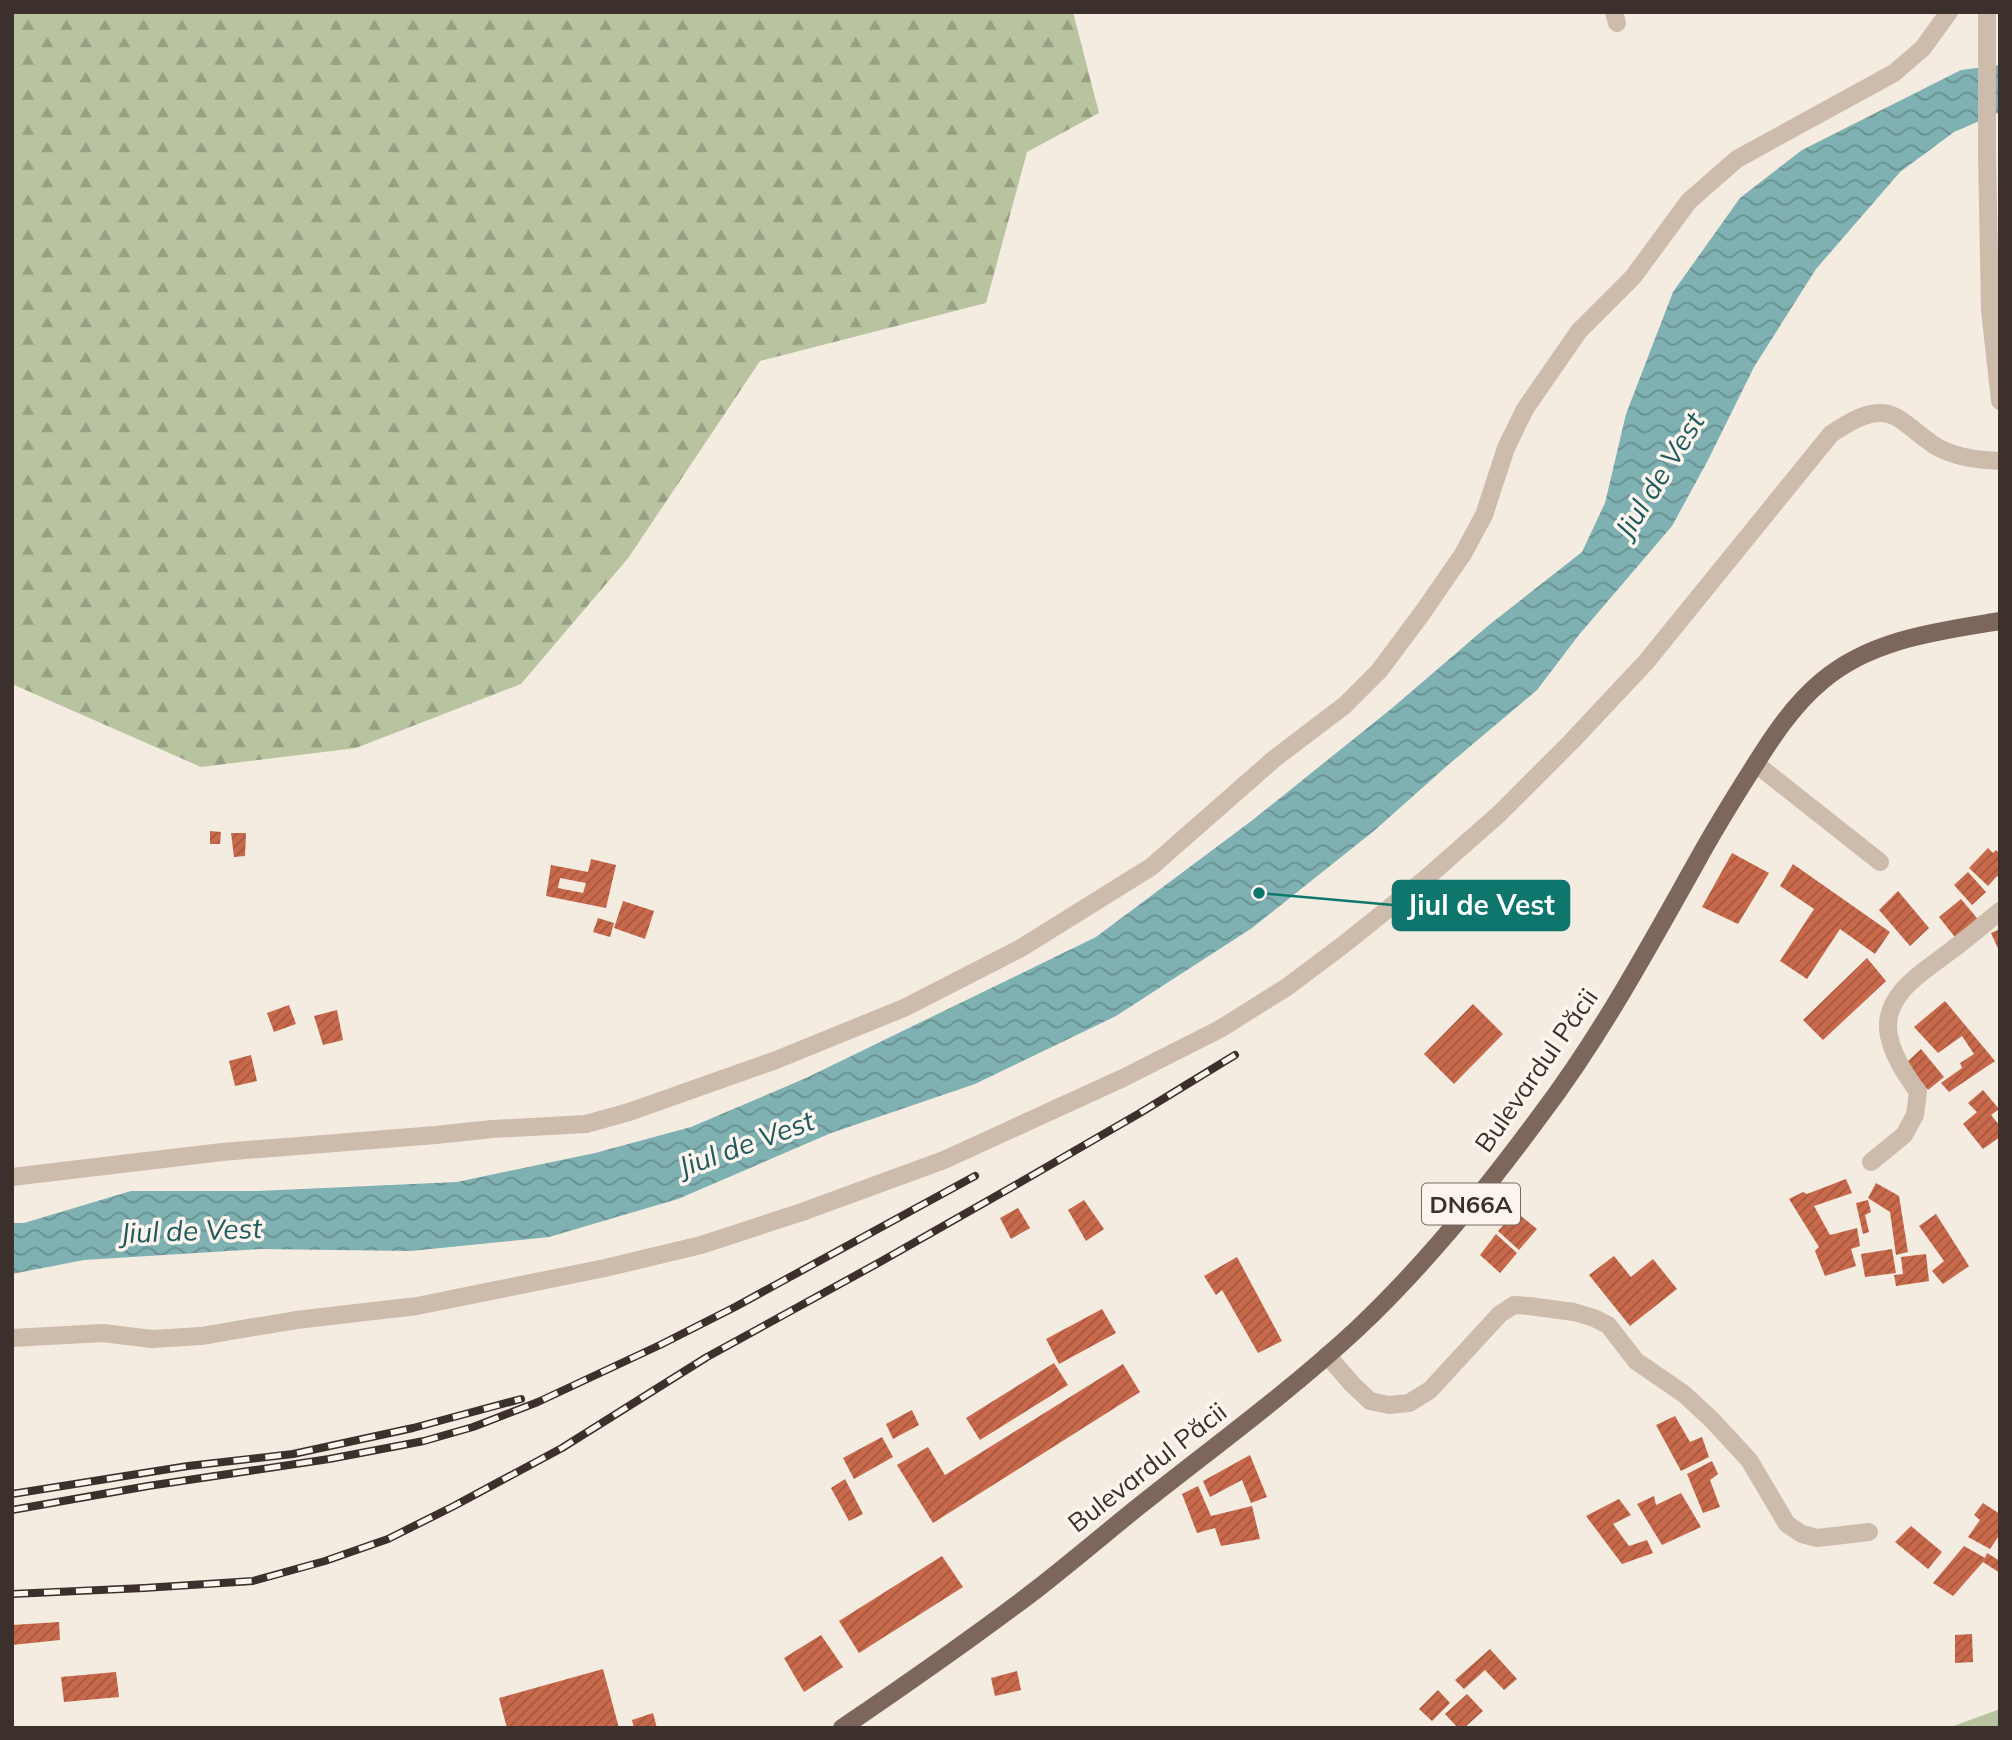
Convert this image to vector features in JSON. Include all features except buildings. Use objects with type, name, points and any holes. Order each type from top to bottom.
[{"type":"main road","name":"Bulevardul Păcii","points":[[842,1728],[932,1667],[1038,1587],[1327,1355],[1388,1299],[1424,1260],[1567,1081],[1603,1026],[1714,831],[1756,764],[1786,718],[1823,679],[1859,657],[1915,636],[2000,621]]},
{"type":"street","points":[[12,1177],[222,1152],[492,1129],[586,1124],[776,1060],[904,1008],[1053,929],[1151,867],[1274,759],[1345,705],[1379,671],[1463,554],[1484,515],[1506,448],[1525,409],[1580,331],[1633,277],[1689,201],[1737,159],[1894,73],[1923,48],[1949,12]]},
{"type":"street","points":[[1987,12],[1990,310],[2000,401]]},
{"type":"street","points":[[12,1338],[103,1333],[152,1339],[201,1336],[296,1320],[417,1306],[524,1286],[701,1245],[802,1212],[944,1160],[1123,1078],[1220,1029],[1342,946],[1424,880],[1499,814],[1571,743],[1646,662],[1831,433],[1852,419],[1872,414],[1894,415],[1939,449],[1957,456],[2000,461]]},
{"type":"street","points":[[1756,764],[1880,862]]},
{"type":"street","points":[[1871,1162],[1904,1135],[1915,1115],[1918,1092],[1902,1069],[1888,1033],[1893,1004],[1921,972],[2000,911]]},
{"type":"street","points":[[1327,1355],[1370,1401],[1389,1405],[1409,1403],[1430,1390],[1500,1314],[1514,1305],[1574,1312],[1594,1318],[1608,1325],[1636,1361],[1684,1394],[1712,1420],[1749,1460],[1787,1524],[1802,1534],[1818,1538],[1869,1532]]},
{"type":"green space","points":[[12,12],[1073,12],[1099,113],[1027,152],[986,303],[760,361],[629,557],[521,684],[356,748],[201,767],[12,684]]},
{"type":"green space","points":[[2000,1709],[2000,1728],[1948,1728]]},
{"type":"water","points":[[2000,65],[2000,112],[1954,132],[1900,172],[1816,269],[1754,367],[1672,526],[1578,636],[1537,690],[1375,830],[1252,928],[1116,1016],[975,1084],[831,1133],[678,1199],[549,1237],[411,1251],[261,1249],[84,1260],[12,1274],[12,1223],[24,1223],[131,1191],[258,1191],[457,1182],[595,1153],[691,1127],[806,1078],[1096,937],[1254,819],[1582,552],[1605,503],[1626,414],[1673,292],[1740,198],[1802,150],[1961,70]]},
{"type":"railway","points":[[12,1594],[253,1581],[325,1561],[388,1539],[562,1448],[707,1357],[1019,1183],[1235,1055]]},
{"type":"railway","points":[[12,1510],[329,1459],[424,1441],[473,1427],[538,1402],[660,1345],[975,1176]]},
{"type":"railway","points":[[12,1494],[188,1466],[293,1454],[413,1428],[521,1399]]},
{"type":"place","name":"Jiul de Vest","points":[[1259,893]]}]
